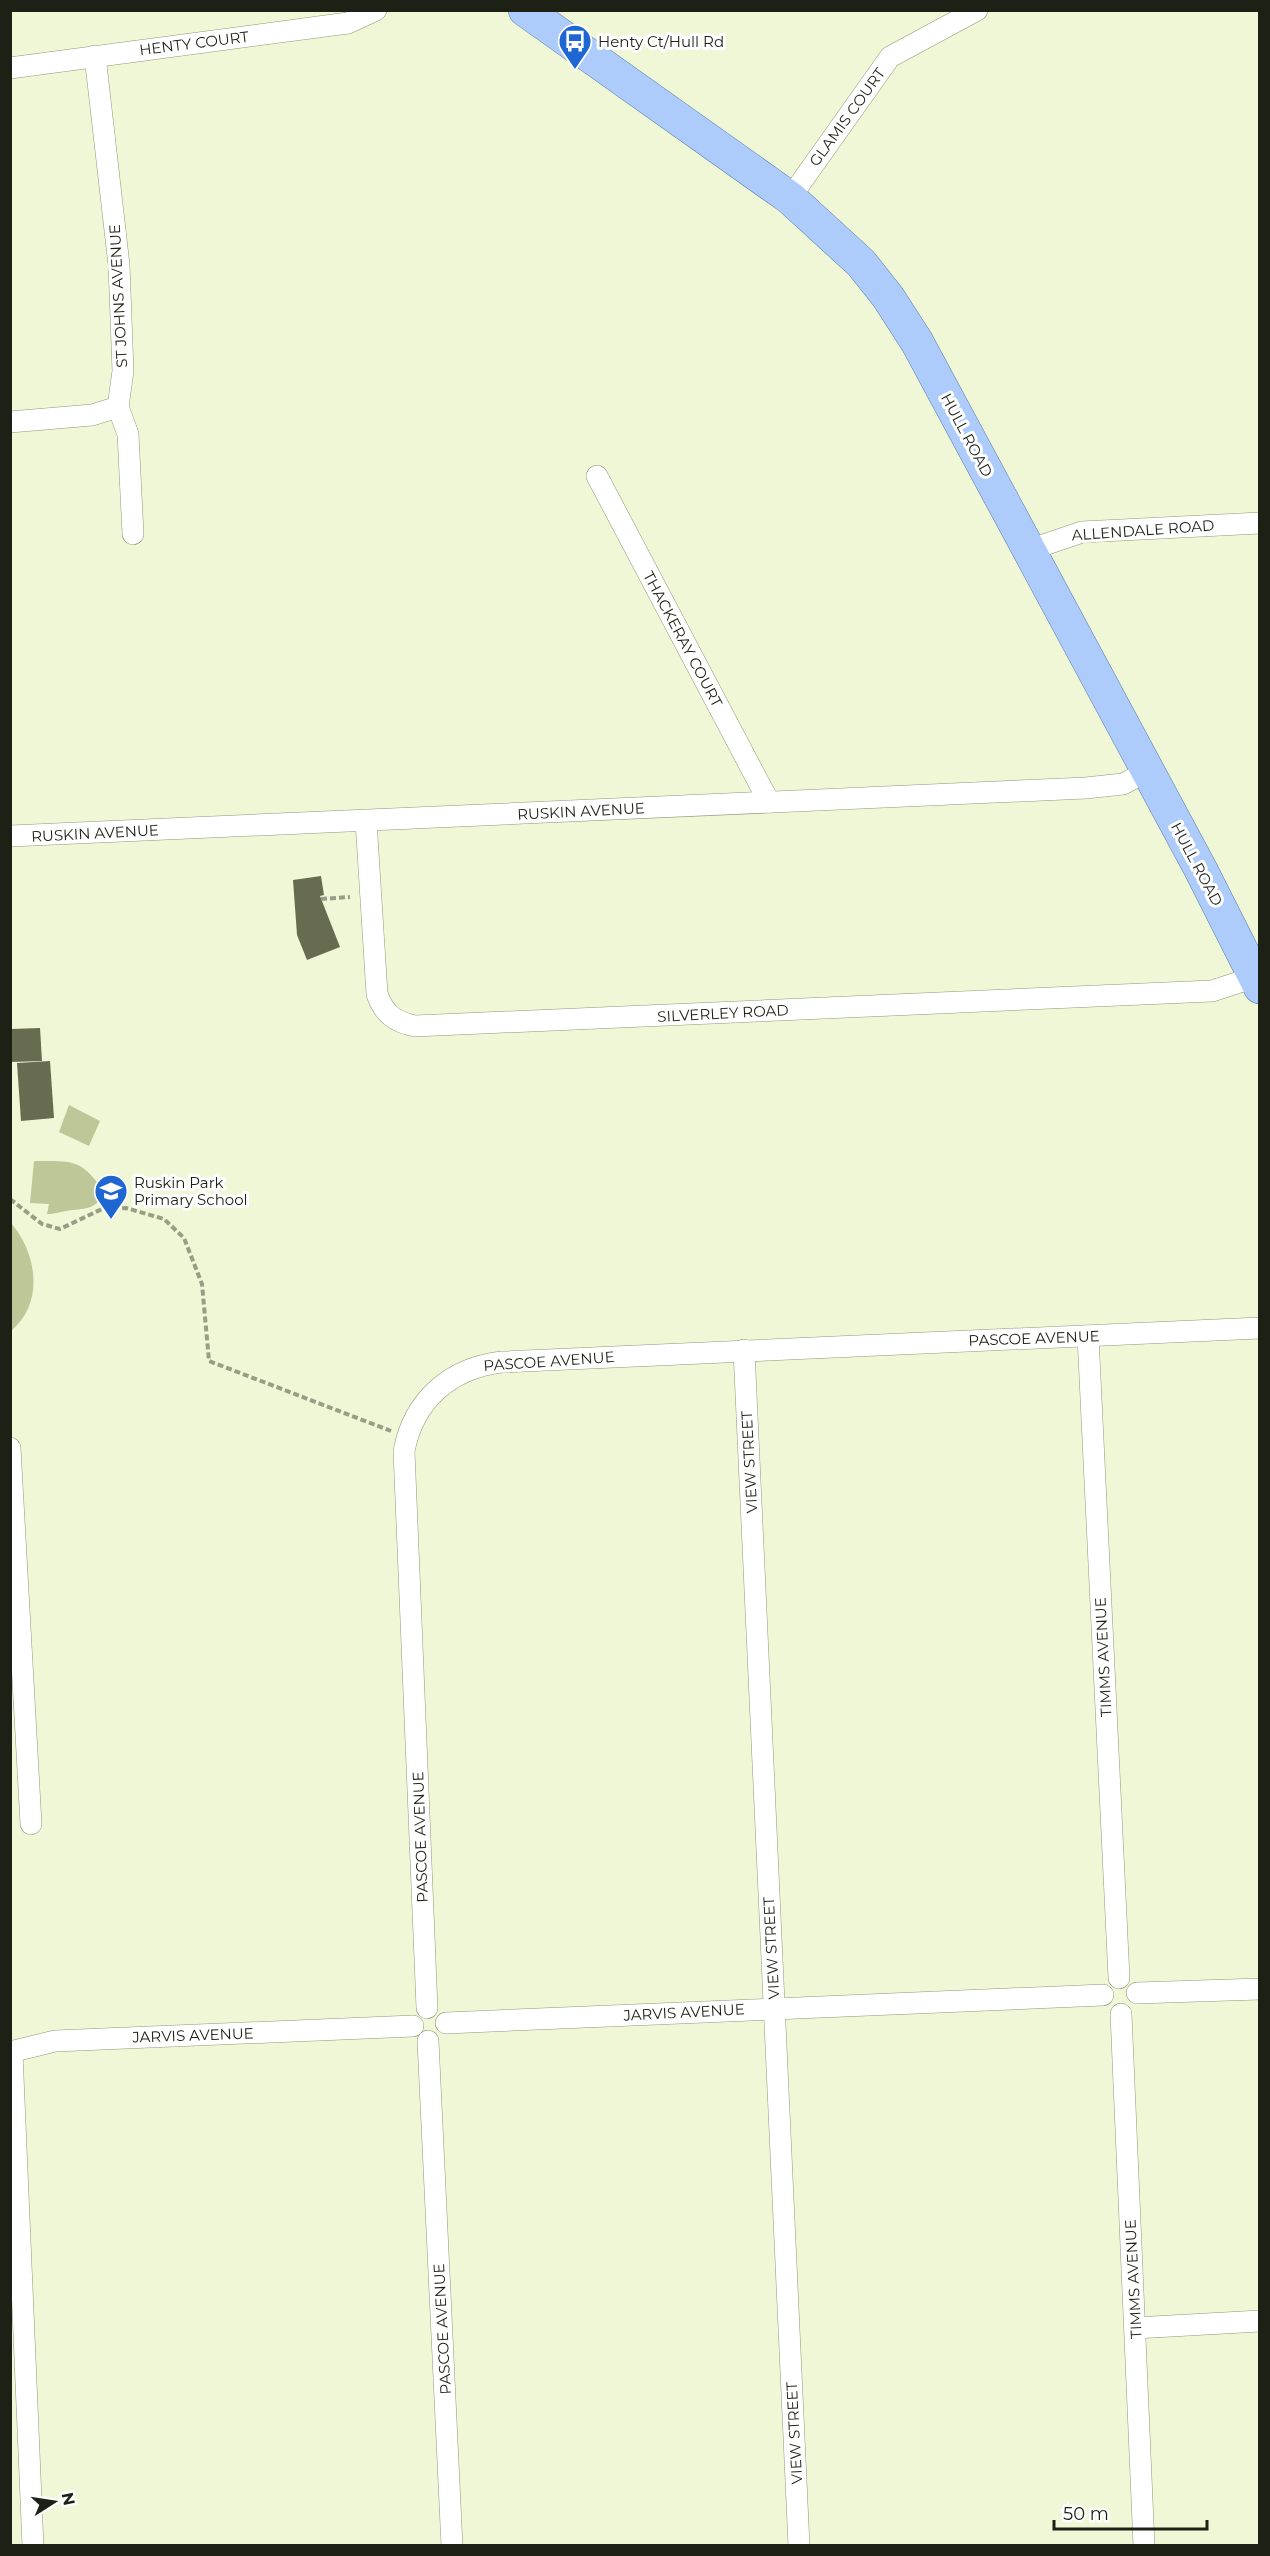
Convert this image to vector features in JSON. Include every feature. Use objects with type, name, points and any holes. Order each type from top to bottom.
[{"type":"main road","name":"HULL ROAD","points":[[525,10],[790,198],[861,263],[888,297],[917,342],[1256,973]]},
{"type":"street","name":"HENTY COURT","points":[[10,68],[348,23],[376,10]]},
{"type":"street","name":"GLAMIS COURT","points":[[790,198],[890,57],[977,10]]},
{"type":"street","name":"ST JOHNS AVENUE","points":[[95,56],[119,265],[123,371],[118,407],[128,434],[133,534]]},
{"type":"street","points":[[10,422],[92,415],[118,407]]},
{"type":"street","name":"THACKERAY COURT","points":[[597,477],[769,802]]},
{"type":"street","name":"ALLENDALE ROAD","points":[[1029,550],[1082,532],[1260,523]]},
{"type":"street","name":"RUSKIN AVENUE","points":[[10,836],[1086,788],[1122,784],[1148,771]]},
{"type":"street","name":"SILVERLEY ROAD","points":[[366,821],[378,994],[381,1006],[390,1017],[415,1026],[1212,991],[1256,973]]},
{"type":"street","name":"PASCOE AVENUE","points":[[427,2008],[405,1469],[407,1437],[418,1410],[431,1395],[467,1369],[486,1364],[744,1350],[1260,1328]]},
{"type":"street","name":"TIMMS AVENUE","points":[[1088,1336],[1119,1978]]},
{"type":"street","name":"VIEW STREET","points":[[744,1350],[799,2546]]},
{"type":"street","points":[[10,1448],[14,1594],[31,1824]]},
{"type":"street","points":[[1119,1978],[1129,1981],[1137,1993],[1135,2005],[1120,2014],[1108,2008],[1103,1995],[1109,1982],[1119,1978]]},
{"type":"street","points":[[1137,1993],[1260,1989]]},
{"type":"street","name":"JARVIS AVENUE","points":[[446,2023],[1103,1995]]},
{"type":"street","points":[[427,2008],[437,2010],[446,2023],[439,2038],[421,2034],[416,2014],[427,2008]]},
{"type":"street","name":"TIMMS AVENUE","points":[[1120,2014],[1144,2546]]},
{"type":"street","name":"PASCOE AVENUE","points":[[421,2034],[452,2546]]},
{"type":"street","name":"JARVIS AVENUE","points":[[11,2052],[55,2041],[421,2034]]},
{"type":"street","points":[[11,2052],[33,2546]]},
{"type":"street","points":[[1135,2328],[1260,2321]]},
{"type":"path","points":[[321,899],[351,897]]},
{"type":"path","points":[[10,1199],[42,1224],[60,1229],[102,1209],[126,1208],[164,1219],[184,1238],[202,1284],[209,1361],[407,1437]]},
{"type":"green space","points":[[69,1105],[100,1121],[89,1146],[59,1132]]},
{"type":"green space","points":[[34,1161],[67,1162],[82,1167],[104,1191],[94,1205],[47,1214],[49,1204],[30,1203]]},
{"type":"green space","points":[[10,1222],[26,1248],[33,1277],[33,1292],[29,1306],[22,1320],[11,1331]]},
{"type":"building","points":[[321,876],[324,895],[320,896],[340,947],[307,960],[297,935],[293,880]]},
{"type":"building","points":[[40,1028],[42,1061],[12,1062],[11,1029]]},
{"type":"building","points":[[50,1061],[54,1118],[21,1121],[17,1063]]},
{"type":"place","name":"Henty Ct/Hull Rd","points":[[575,70]]},
{"type":"place","name":"Ruskin Park Primary School","points":[[111,1220]]}]
